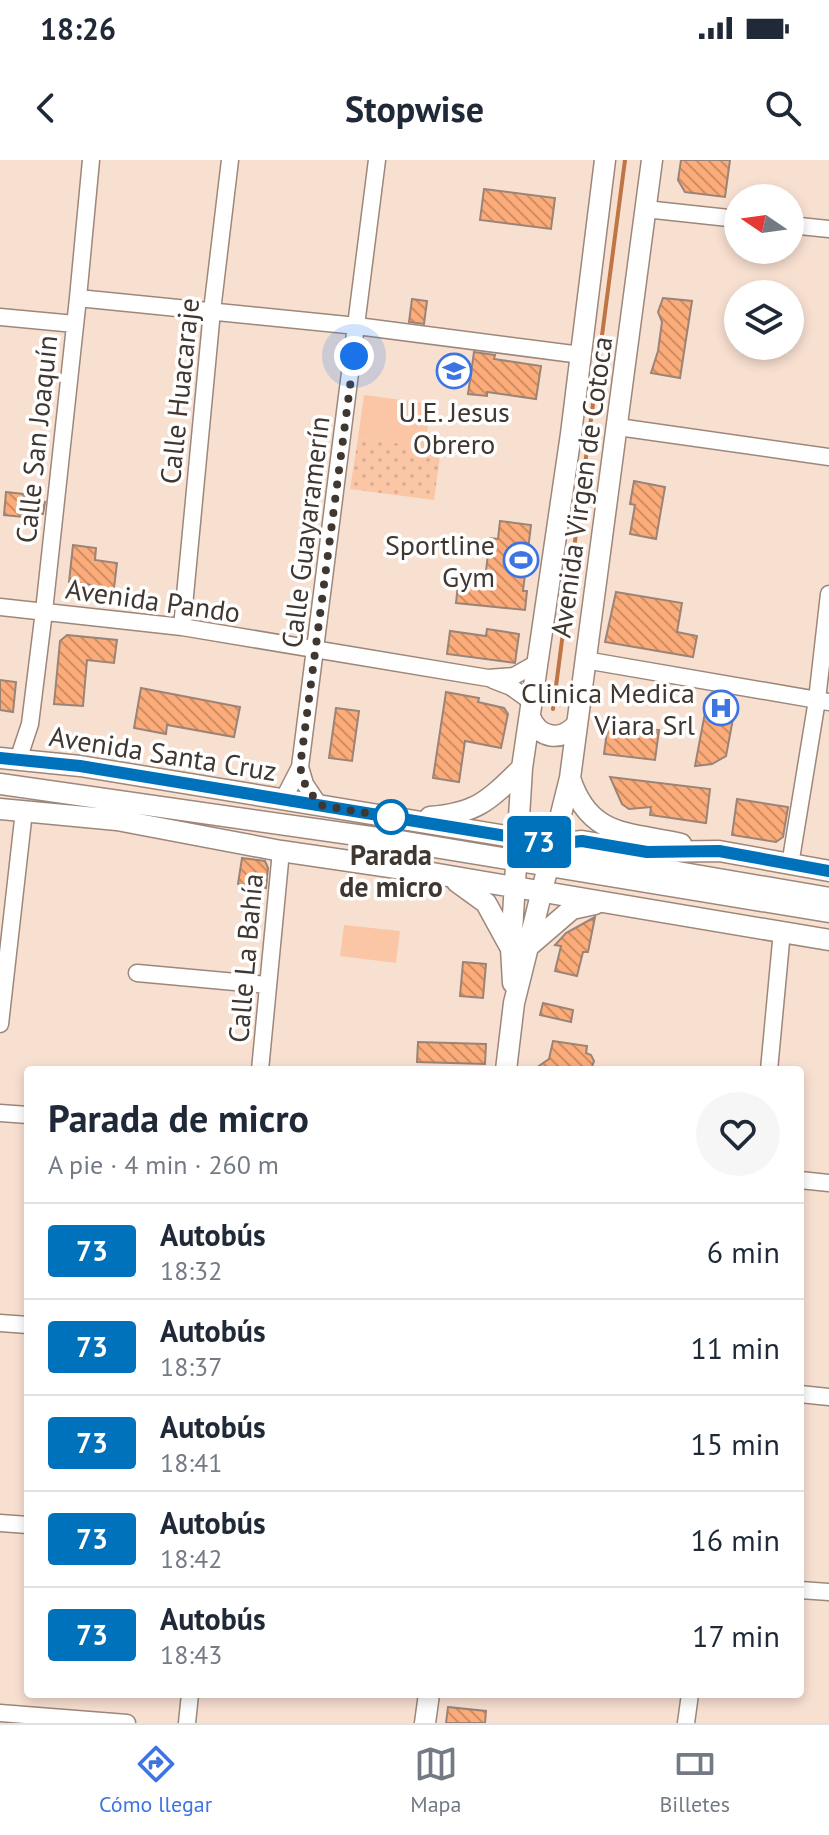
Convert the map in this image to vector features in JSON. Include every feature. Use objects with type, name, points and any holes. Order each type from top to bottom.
[{"type":"main road","name":"Avenida Virgen de Cotoca","points":[[520,947],[514,887],[522,768],[581,355],[605,160]]},
{"type":"main road","name":"Avenida Virgen de Cotoca","points":[[520,947],[542,891],[570,778],[652,160]]},
{"type":"main road","points":[[531,710],[540,732],[551,736],[563,735],[577,724]]},
{"type":"main road","name":"Avenida Santa Cruz","points":[[9,759],[51,762],[555,844],[582,841],[647,852],[719,851],[829,871]]},
{"type":"main road","points":[[401,819],[456,815],[473,809],[492,797],[522,768]]},
{"type":"main road","points":[[570,778],[583,809],[598,823],[617,830],[719,851]]},
{"type":"main road","name":"Avenida Santa Cruz","points":[[0,784],[432,847],[829,912]]},
{"type":"main road","points":[[0,790],[117,820],[281,851],[829,940]]},
{"type":"main road","points":[[0,809],[117,820]]},
{"type":"main road","name":"Avenida Santa Cruz","points":[[555,844],[579,855],[829,898]]},
{"type":"main road","points":[[359,862],[432,847]]},
{"type":"main road","points":[[431,873],[473,890],[520,947],[506,1066]]},
{"type":"main road","points":[[624,879],[680,914]]},
{"type":"main road","points":[[520,947],[572,909],[617,904]]},
{"type":"main road","points":[[425,1723],[428,1698]]},
{"type":"street","name":"Calle San Joaquín","points":[[9,759],[30,724],[91,160]]},
{"type":"street","name":"Calle Huacaraje","points":[[182,627],[212,311],[230,160]]},
{"type":"street","name":"Calle Guayaramerín","points":[[283,800],[300,767],[377,160]]},
{"type":"street","points":[[645,209],[724,217]]},
{"type":"street","points":[[804,226],[829,229]]},
{"type":"street","points":[[78,298],[357,326],[581,355]]},
{"type":"street","points":[[0,317],[75,324]]},
{"type":"street","points":[[618,427],[829,457]]},
{"type":"street","points":[[790,865],[823,701],[829,594]]},
{"type":"street","name":"Avenida Pando","points":[[0,607],[182,627],[488,678],[511,687],[531,710]]},
{"type":"street","points":[[585,660],[823,701]]},
{"type":"street","name":"Avenida Pando","points":[[488,678],[514,676],[537,663]]},
{"type":"street","points":[[30,724],[36,741],[51,762]]},
{"type":"street","points":[[300,767],[305,784],[319,805]]},
{"type":"street","points":[[0,1024],[24,811]]},
{"type":"street","name":"Calle La Bahía","points":[[260,1066],[281,851]]},
{"type":"street","points":[[769,1066],[782,931]]},
{"type":"street","points":[[137,973],[268,985]]},
{"type":"street","points":[[0,1113],[24,1115]]},
{"type":"street","points":[[804,1180],[829,1183]]},
{"type":"street","points":[[0,1323],[24,1325]]},
{"type":"street","points":[[804,1394],[829,1397]]},
{"type":"street","points":[[0,1523],[24,1525]]},
{"type":"street","points":[[804,1590],[829,1592]]},
{"type":"street","points":[[187,1723],[190,1698]]},
{"type":"street","points":[[686,1723],[689,1698]]},
{"type":"street","points":[[0,1713],[127,1723]]},
{"type":"shaded area","points":[[364,395],[431,404],[425,447],[358,438]]},
{"type":"shaded area","points":[[358,438],[441,449],[434,500],[350,489]]},
{"type":"shaded area","points":[[344,925],[400,931],[396,963],[340,956]]},
{"type":"building","points":[[681,160],[730,160],[724,197],[685,192],[678,180]]},
{"type":"building","points":[[484,189],[555,198],[551,229],[480,220]]},
{"type":"building","points":[[663,298],[692,301],[680,378],[651,373],[658,351],[662,322],[658,312]]},
{"type":"building","points":[[412,299],[427,301],[424,324],[409,322]]},
{"type":"building","points":[[474,352],[495,355],[494,359],[541,366],[536,399],[487,392],[487,396],[468,394]]},
{"type":"building","points":[[634,481],[665,487],[656,539],[630,534],[635,505],[630,504]]},
{"type":"building","points":[[6,492],[25,494],[24,497],[45,502],[43,514],[23,514],[23,517],[4,515]]},
{"type":"building","points":[[500,521],[531,525],[523,591],[527,591],[525,610],[456,603],[458,584],[484,587],[490,538],[498,539]]},
{"type":"building","points":[[73,545],[96,548],[95,560],[117,563],[113,596],[90,593],[92,585],[69,582]]},
{"type":"building","points":[[616,592],[682,603],[677,632],[697,636],[693,657],[605,642]]},
{"type":"building","points":[[487,629],[519,634],[515,663],[447,654],[450,631],[486,636]]},
{"type":"building","points":[[67,635],[117,640],[114,663],[87,660],[83,706],[54,704],[60,641]]},
{"type":"building","points":[[0,680],[16,682],[13,712],[0,710]]},
{"type":"building","points":[[141,688],[240,707],[234,737],[167,725],[166,734],[134,728]]},
{"type":"building","points":[[446,692],[479,698],[478,702],[504,708],[508,714],[501,748],[465,741],[459,782],[433,778]]},
{"type":"building","points":[[707,702],[735,708],[726,756],[712,764],[695,766]]},
{"type":"building","points":[[336,708],[359,711],[352,761],[329,758]]},
{"type":"building","points":[[608,724],[659,730],[655,760],[604,754]]},
{"type":"building","points":[[610,777],[710,789],[706,823],[650,815],[651,807],[629,809],[622,804]]},
{"type":"building","points":[[737,799],[788,807],[783,837],[776,842],[732,835]]},
{"type":"building","points":[[242,858],[265,861],[268,868],[266,888],[238,884]]},
{"type":"building","points":[[595,917],[588,952],[583,952],[577,976],[555,971],[561,946],[555,945],[566,933]]},
{"type":"building","points":[[463,962],[486,964],[483,998],[460,996]]},
{"type":"building","points":[[543,1003],[573,1010],[571,1022],[540,1015]]},
{"type":"building","points":[[553,1041],[587,1046],[586,1053],[594,1061],[592,1066],[539,1066],[549,1059]]},
{"type":"building","points":[[418,1042],[486,1044],[485,1064],[417,1062]]},
{"type":"building","points":[[448,1707],[486,1711],[485,1723],[446,1723]]},
{"type":"waterway","points":[[553,709],[625,160]]},
{"type":"bus line","name":"73","points":[[0,758],[80,766],[555,844],[582,841],[647,852],[719,851],[829,871]]},
{"type":"place","name":"U.E. Jesus Obrero","points":[[454,371]]},
{"type":"place","name":"Sportline Gym","points":[[521,560]]},
{"type":"place","name":"Clinica Medica Viara Srl","points":[[721,708]]},
{"type":"place","name":"Parada de micro","points":[[391,817]]},
{"type":"route","points":[[354,356],[300,767],[305,784],[319,805],[401,819],[391,817]]}]
